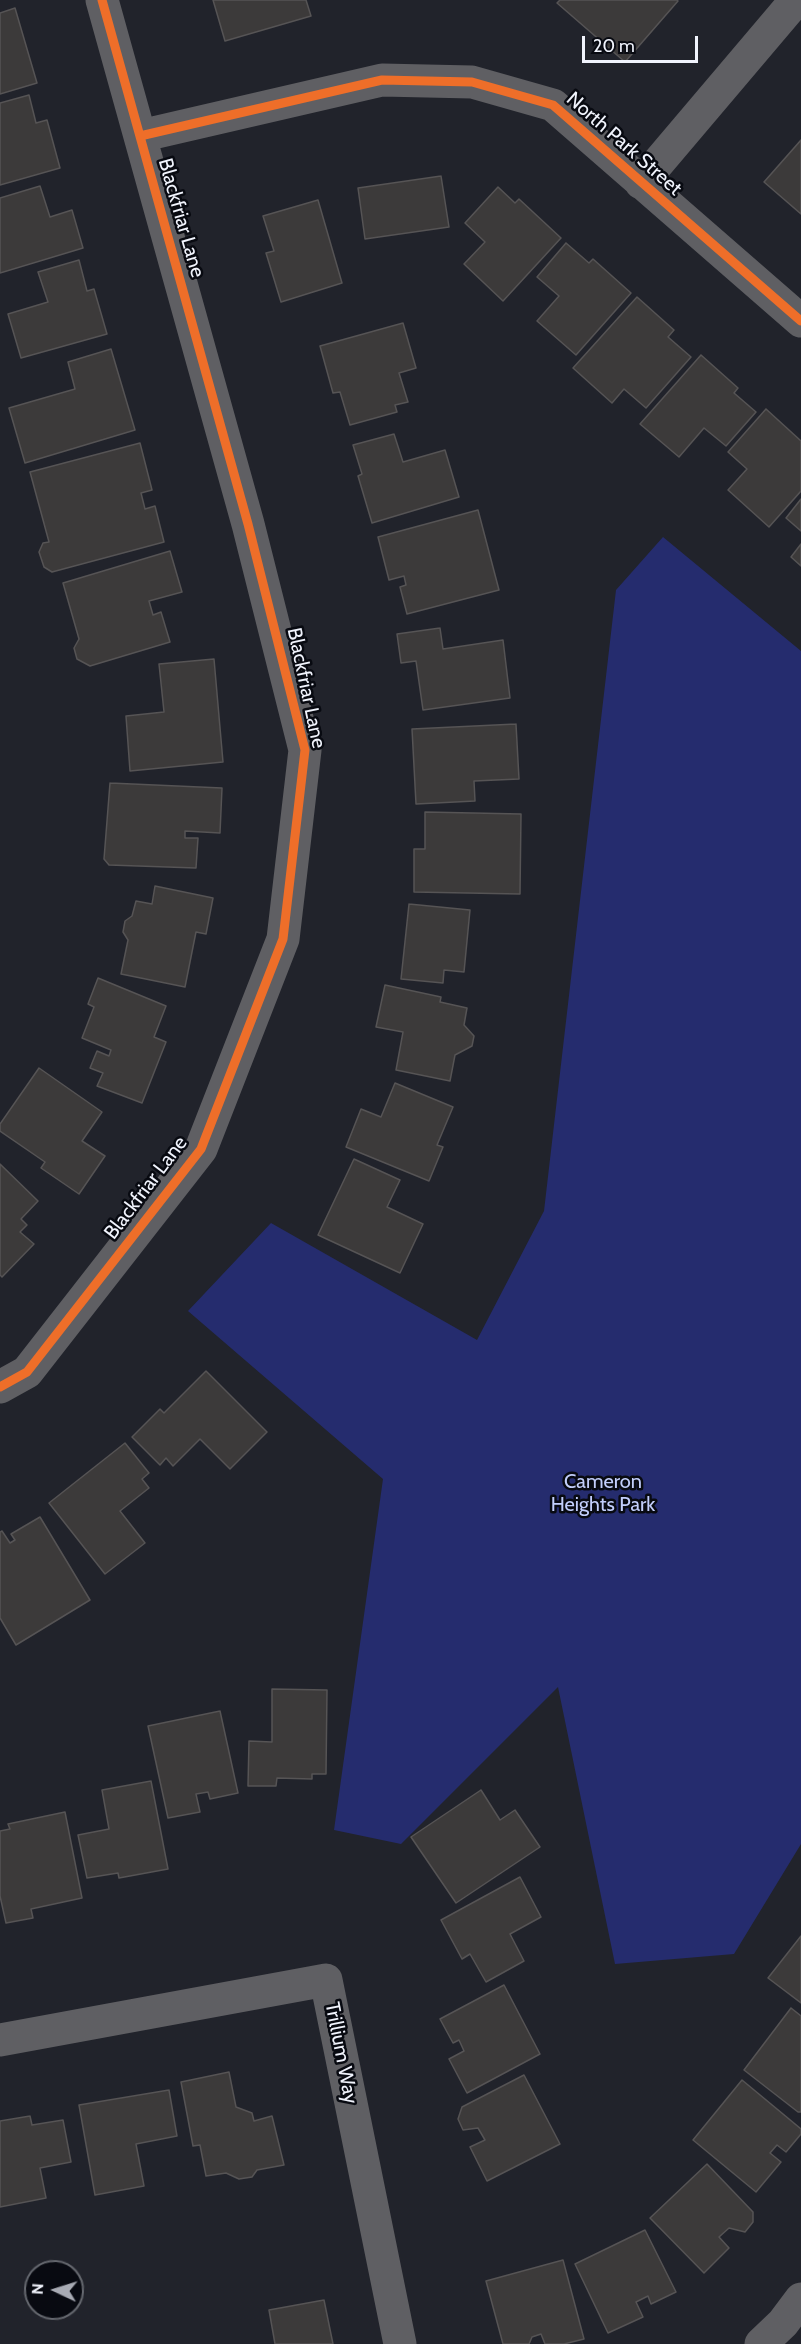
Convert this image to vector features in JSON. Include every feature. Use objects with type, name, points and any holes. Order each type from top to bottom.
[{"type":"street","name":"Blackfriar Lane","points":[[0,1387],[27,1372],[201,1149],[283,939],[305,750],[248,524],[102,0]]},
{"type":"street","points":[[641,183],[796,0]]},
{"type":"street","name":"North Park Street","points":[[140,136],[382,80],[472,82],[553,105],[801,321]]},
{"type":"street","name":"Trillium Way","points":[[0,2040],[326,1980],[400,2344]]},
{"type":"street","points":[[761,2344],[783,2323],[801,2299]]},
{"type":"green space","name":"Cameron Heights Park","points":[[663,537],[801,651],[801,1844],[734,1954],[615,1964],[558,1687],[401,1844],[334,1830],[383,1479],[188,1311],[271,1223],[477,1340],[544,1211],[616,590]]},
{"type":"building","points":[[213,0],[306,0],[311,16],[225,41]]},
{"type":"building","points":[[560,0],[678,1],[625,62],[557,3]]},
{"type":"building","points":[[15,8],[37,83],[0,94],[0,13]]},
{"type":"building","points":[[29,95],[36,123],[47,120],[60,168],[0,185],[0,103]]},
{"type":"building","points":[[801,140],[801,214],[764,182]]},
{"type":"building","points":[[441,176],[449,227],[365,239],[358,188]]},
{"type":"building","points":[[40,186],[50,217],[72,210],[83,248],[0,273],[0,198]]},
{"type":"building","points":[[498,187],[515,203],[519,199],[561,238],[503,301],[464,264],[485,242],[465,223]]},
{"type":"building","points":[[318,200],[342,283],[281,302],[266,253],[274,251],[263,216]]},
{"type":"building","points":[[566,243],[589,263],[593,259],[631,293],[576,355],[537,321],[559,296],[537,277]]},
{"type":"building","points":[[79,260],[87,291],[94,289],[107,334],[21,358],[8,314],[48,302],[38,272]]},
{"type":"building","points":[[637,297],[674,330],[668,337],[691,357],[646,408],[624,389],[612,403],[573,368]]},
{"type":"building","points":[[403,323],[416,368],[399,373],[408,402],[395,405],[397,412],[350,425],[340,392],[333,393],[320,346]]},
{"type":"building","points":[[111,349],[135,430],[25,463],[9,408],[75,389],[68,362]]},
{"type":"building","points":[[701,355],[738,388],[734,393],[756,412],[726,446],[704,428],[679,457],[640,424]]},
{"type":"building","points":[[766,409],[801,441],[801,491],[769,527],[728,490],[747,469],[728,452]]},
{"type":"building","points":[[394,434],[403,462],[445,450],[459,497],[372,523],[358,476],[362,474],[353,445]]},
{"type":"building","points":[[140,443],[152,490],[141,493],[145,509],[155,506],[164,542],[52,572],[44,567],[39,552],[43,543],[49,542],[30,472]]},
{"type":"building","points":[[801,499],[801,531],[786,518]]},
{"type":"building","points":[[478,510],[499,590],[407,614],[400,587],[406,585],[404,576],[389,580],[378,537]]},
{"type":"building","points":[[801,544],[801,566],[791,557]]},
{"type":"building","points":[[170,551],[182,592],[149,601],[153,615],[161,612],[170,642],[90,666],[77,659],[74,648],[79,639],[63,583]]},
{"type":"building","points":[[440,628],[443,649],[503,640],[510,698],[423,710],[416,661],[401,663],[397,634]]},
{"type":"building","points":[[214,659],[223,762],[130,771],[126,716],[164,712],[159,664]]},
{"type":"building","points":[[516,724],[519,779],[474,781],[475,801],[416,804],[412,729]]},
{"type":"building","points":[[110,783],[222,788],[220,833],[185,831],[185,838],[198,838],[196,868],[109,865],[104,859]]},
{"type":"building","points":[[425,812],[521,814],[520,894],[414,892],[414,849],[425,849]]},
{"type":"building","points":[[155,886],[213,898],[206,934],[196,932],[185,987],[121,974],[128,940],[123,932],[125,921],[132,916],[136,901],[152,904]]},
{"type":"building","points":[[409,904],[470,910],[464,972],[444,970],[443,983],[401,979]]},
{"type":"building","points":[[98,978],[166,1006],[154,1037],[166,1042],[142,1103],[97,1086],[103,1073],[90,1068],[97,1051],[109,1056],[111,1050],[82,1038],[94,1007],[88,1004]]},
{"type":"building","points":[[385,985],[441,997],[440,1002],[467,1008],[464,1025],[474,1036],[472,1046],[455,1055],[450,1081],[396,1070],[403,1032],[376,1027]]},
{"type":"building","points":[[39,1068],[102,1112],[82,1141],[105,1156],[79,1194],[41,1168],[45,1162],[0,1131],[0,1124]]},
{"type":"building","points":[[395,1083],[453,1107],[437,1145],[443,1147],[429,1181],[346,1147],[361,1109],[381,1117]]},
{"type":"building","points":[[354,1159],[400,1180],[387,1207],[423,1224],[400,1273],[318,1235]]},
{"type":"building","points":[[0,1164],[38,1201],[21,1219],[27,1225],[20,1232],[34,1244],[2,1277],[0,1275]]},
{"type":"building","points":[[206,1371],[267,1432],[230,1469],[200,1439],[173,1466],[166,1458],[160,1465],[132,1437],[160,1409],[164,1413]]},
{"type":"building","points":[[125,1443],[149,1473],[142,1479],[149,1488],[120,1511],[145,1543],[105,1574],[49,1503]]},
{"type":"building","points":[[40,1517],[90,1600],[16,1645],[0,1618],[0,1532],[2,1531],[10,1543],[15,1540],[11,1534]]},
{"type":"building","points":[[272,1689],[327,1690],[326,1774],[312,1774],[312,1779],[277,1778],[276,1786],[248,1786],[249,1741],[272,1742]]},
{"type":"building","points":[[220,1711],[238,1793],[210,1799],[208,1792],[196,1794],[200,1812],[168,1818],[148,1726]]},
{"type":"building","points":[[151,1781],[168,1869],[119,1878],[118,1873],[87,1878],[78,1835],[109,1829],[102,1790]]},
{"type":"building","points":[[481,1790],[500,1820],[515,1810],[540,1847],[456,1903],[411,1837]]},
{"type":"building","points":[[65,1812],[82,1898],[31,1909],[33,1918],[6,1923],[0,1896],[0,1831],[10,1829],[8,1824]]},
{"type":"building","points":[[520,1877],[541,1917],[510,1934],[524,1961],[486,1982],[470,1954],[462,1959],[441,1920]]},
{"type":"building","points":[[801,1936],[801,2003],[768,1978]]},
{"type":"building","points":[[504,1985],[540,2054],[467,2093],[449,2059],[464,2051],[459,2040],[453,2043],[440,2019]]},
{"type":"building","points":[[791,2008],[801,2016],[801,2112],[744,2070]]},
{"type":"building","points":[[229,2072],[236,2107],[252,2113],[254,2121],[272,2116],[284,2165],[257,2170],[252,2177],[239,2179],[226,2173],[206,2176],[200,2145],[193,2146],[181,2082]]},
{"type":"building","points":[[524,2075],[560,2144],[487,2181],[470,2147],[485,2140],[478,2128],[463,2130],[458,2119],[462,2107]]},
{"type":"building","points":[[742,2080],[801,2129],[801,2134],[786,2152],[777,2145],[770,2153],[781,2162],[756,2192],[693,2140]]},
{"type":"building","points":[[169,2090],[177,2136],[136,2144],[144,2186],[95,2195],[79,2105]]},
{"type":"building","points":[[30,2116],[32,2125],[63,2120],[71,2162],[40,2168],[46,2198],[0,2207],[0,2121]]},
{"type":"building","points":[[707,2164],[753,2212],[753,2222],[745,2232],[729,2228],[719,2237],[729,2248],[704,2273],[650,2218]]},
{"type":"building","points":[[645,2230],[676,2292],[651,2304],[648,2296],[636,2302],[643,2317],[608,2333],[575,2264]]},
{"type":"building","points":[[563,2260],[584,2339],[564,2344],[545,2344],[541,2334],[532,2337],[529,2344],[503,2344],[486,2281]]},
{"type":"building","points":[[324,2300],[333,2344],[275,2344],[269,2310]]},
{"type":"cycle path","points":[[0,1387],[27,1372],[201,1149],[283,939],[305,750],[248,524],[102,0]]},
{"type":"cycle path","points":[[140,136],[382,80],[472,82],[553,105],[801,321]]}]
